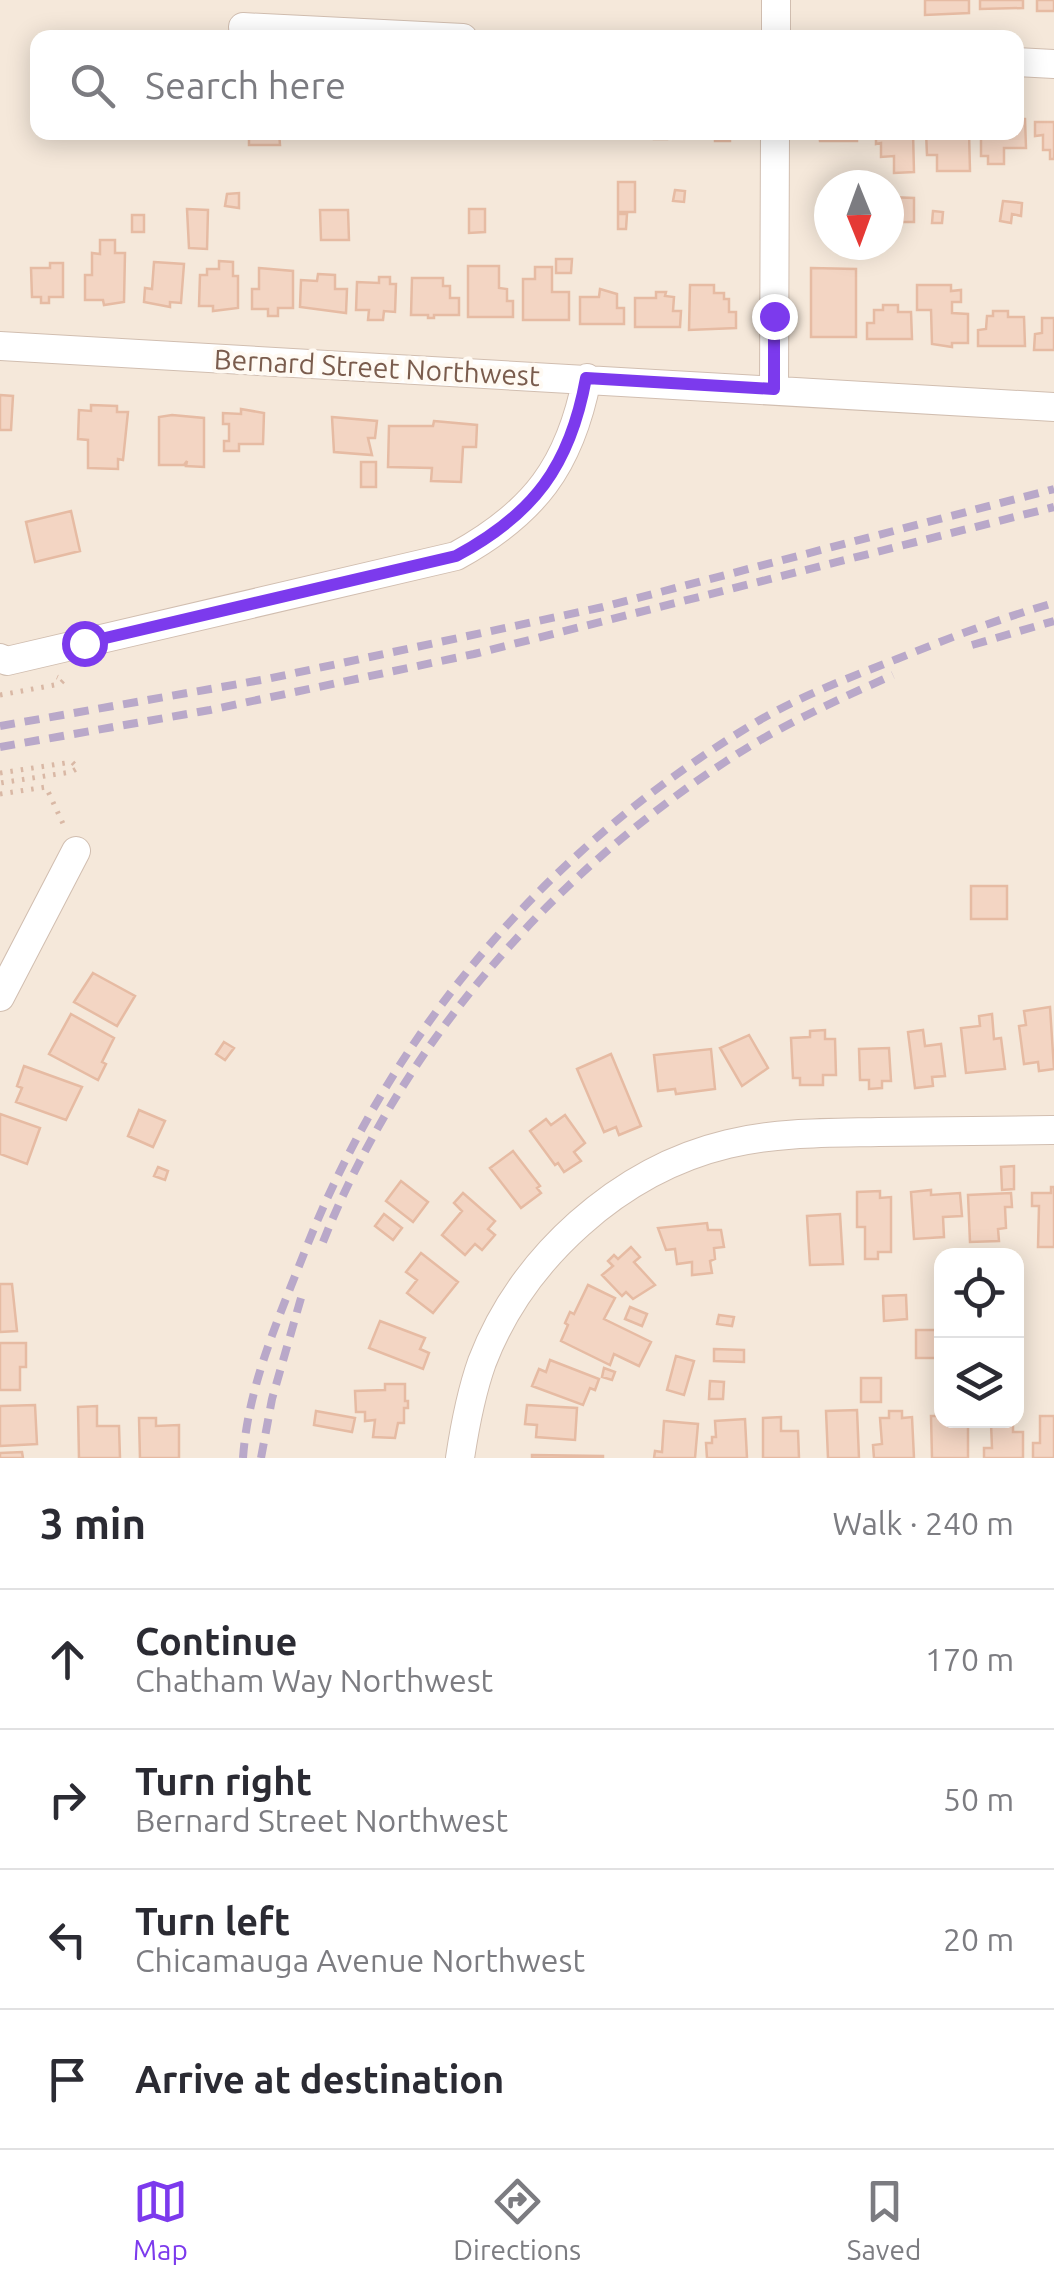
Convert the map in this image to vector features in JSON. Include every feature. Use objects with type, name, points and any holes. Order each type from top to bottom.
[{"type":"street","points":[[776,0],[776,30]]},
{"type":"street","points":[[243,27],[303,30]]},
{"type":"street","points":[[1024,62],[1054,64]]},
{"type":"street","points":[[774,389],[775,140]]},
{"type":"street","name":"Bernard Street Northwest","points":[[0,346],[1054,407]]},
{"type":"street","points":[[0,658],[7,661],[456,556],[493,536],[530,503],[565,454],[586,378]]},
{"type":"street","points":[[0,997],[76,851]]},
{"type":"street","points":[[460,1458],[466,1415],[482,1361],[507,1310],[536,1269],[574,1228],[619,1192],[652,1174],[727,1144],[795,1133],[1054,1130]]},
{"type":"path","points":[[0,695],[64,680],[58,676],[14,683]]},
{"type":"path","points":[[0,773],[72,762],[78,768],[0,783]]},
{"type":"path","points":[[0,794],[46,787],[76,851]]},
{"type":"shaded area","points":[[0,0],[1054,0],[1054,1458],[0,1458]]},
{"type":"building","points":[[925,0],[969,0],[969,13],[925,15]]},
{"type":"building","points":[[980,0],[1023,0],[1023,8],[980,9]]},
{"type":"building","points":[[1037,0],[1054,0],[1054,11],[1037,11]]},
{"type":"building","points":[[1025,119],[1026,148],[1004,148],[1004,164],[988,164],[988,156],[981,156],[981,140],[1024,140]]},
{"type":"building","points":[[1035,122],[1054,122],[1054,159],[1050,159],[1050,150],[1043,150],[1043,135],[1035,136]]},
{"type":"building","points":[[249,140],[280,140],[280,145],[249,145]]},
{"type":"building","points":[[876,140],[913,140],[914,172],[894,170],[894,156],[881,157],[881,143],[876,144]]},
{"type":"building","points":[[926,140],[969,140],[970,171],[937,171],[937,155],[927,155]]},
{"type":"building","points":[[618,182],[635,182],[635,212],[618,212]]},
{"type":"building","points":[[675,190],[685,191],[684,202],[673,201]]},
{"type":"building","points":[[239,193],[239,208],[225,206],[227,194]]},
{"type":"building","points":[[904,198],[914,198],[914,222],[904,222]]},
{"type":"building","points":[[1003,201],[1022,203],[1021,216],[1012,214],[1011,223],[1000,221]]},
{"type":"building","points":[[187,209],[208,210],[207,249],[189,248]]},
{"type":"building","points":[[469,209],[485,209],[485,232],[469,233]]},
{"type":"building","points":[[320,210],[348,210],[349,240],[321,240]]},
{"type":"building","points":[[933,211],[943,212],[942,223],[932,223]]},
{"type":"building","points":[[618,214],[627,214],[626,229],[618,229]]},
{"type":"building","points":[[132,215],[144,215],[144,232],[132,232]]},
{"type":"building","points":[[100,240],[115,240],[115,253],[125,253],[124,302],[104,305],[103,300],[85,300],[85,275],[92,275],[92,253],[100,254]]},
{"type":"building","points":[[556,259],[572,259],[571,273],[556,273]]},
{"type":"building","points":[[219,261],[233,262],[233,276],[238,276],[238,308],[213,311],[213,306],[199,306],[200,275],[207,275],[207,269],[219,269]]},
{"type":"building","points":[[154,262],[184,264],[181,303],[170,302],[170,307],[144,302],[145,288],[152,289]]},
{"type":"building","points":[[50,263],[63,263],[63,297],[49,297],[49,303],[41,303],[41,297],[32,297],[31,268],[50,268]]},
{"type":"building","points":[[468,266],[499,266],[499,288],[507,289],[507,301],[513,301],[513,317],[468,317]]},
{"type":"building","points":[[535,267],[552,267],[552,292],[569,292],[569,320],[523,320],[523,279],[535,279]]},
{"type":"building","points":[[259,268],[293,271],[293,308],[278,308],[278,316],[268,316],[268,309],[252,309],[252,289],[259,289]]},
{"type":"building","points":[[811,268],[856,269],[856,337],[811,337]]},
{"type":"building","points":[[318,274],[335,275],[335,289],[347,289],[346,313],[300,307],[301,280],[317,281]]},
{"type":"building","points":[[379,277],[390,277],[390,284],[396,284],[395,312],[384,311],[383,320],[368,320],[369,310],[356,310],[357,282],[379,283]]},
{"type":"building","points":[[412,278],[443,278],[443,286],[450,286],[450,298],[459,298],[459,315],[411,315]]},
{"type":"building","points":[[690,285],[714,285],[714,293],[724,293],[724,299],[729,299],[729,312],[736,312],[736,328],[689,330]]},
{"type":"building","points":[[917,285],[951,285],[951,291],[961,290],[961,302],[952,302],[952,313],[968,314],[968,343],[952,343],[952,347],[932,344],[931,310],[917,310]]},
{"type":"building","points":[[600,289],[617,294],[617,308],[624,308],[624,324],[580,324],[580,297],[599,297]]},
{"type":"building","points":[[656,292],[674,297],[673,311],[681,311],[680,327],[635,327],[635,298],[656,298]]},
{"type":"building","points":[[883,305],[898,305],[898,312],[911,312],[912,339],[867,339],[867,323],[874,323],[874,310],[883,310]]},
{"type":"building","points":[[993,311],[1008,311],[1008,317],[1024,317],[1025,346],[978,346],[978,330],[986,329],[987,316],[993,316]]},
{"type":"building","points":[[1042,318],[1054,318],[1054,350],[1034,350],[1035,334],[1042,333]]},
{"type":"building","points":[[0,395],[13,396],[11,430],[0,430]]},
{"type":"building","points":[[91,405],[117,406],[117,412],[128,412],[123,460],[118,459],[118,469],[88,468],[88,440],[78,439],[79,410],[91,411]]},
{"type":"building","points":[[241,409],[264,413],[263,444],[239,444],[239,451],[224,451],[224,441],[229,441],[229,424],[223,424],[223,413],[241,414]]},
{"type":"building","points":[[159,417],[204,418],[204,467],[186,466],[187,461],[184,465],[159,465]]},
{"type":"building","points":[[332,417],[377,421],[375,438],[368,438],[372,455],[334,452]]},
{"type":"building","points":[[434,421],[477,425],[476,447],[463,447],[461,482],[431,481],[432,468],[388,467],[389,426],[433,426]]},
{"type":"building","points":[[361,462],[376,462],[376,487],[361,487]]},
{"type":"building","points":[[71,511],[80,551],[35,562],[26,522]]},
{"type":"building","points":[[971,886],[1007,886],[1007,919],[971,919]]},
{"type":"building","points":[[93,973],[135,996],[117,1026],[74,1002]]},
{"type":"building","points":[[1050,1007],[1054,1069],[1039,1071],[1038,1062],[1024,1064],[1019,1026],[1026,1025],[1024,1011]]},
{"type":"building","points":[[71,1014],[114,1038],[98,1080],[49,1054]]},
{"type":"building","points":[[992,1014],[994,1039],[1001,1038],[1005,1069],[966,1073],[961,1028],[980,1026],[979,1016]]},
{"type":"building","points":[[825,1030],[825,1039],[835,1039],[836,1075],[823,1075],[823,1085],[800,1085],[800,1078],[793,1078],[791,1038],[810,1037],[810,1031]]},
{"type":"building","points":[[923,1030],[925,1046],[941,1044],[945,1076],[932,1077],[933,1086],[915,1088],[908,1032]]},
{"type":"building","points":[[749,1035],[768,1068],[742,1086],[720,1048]]},
{"type":"building","points":[[224,1042],[234,1048],[225,1060],[216,1054]]},
{"type":"building","points":[[889,1048],[891,1081],[882,1081],[882,1088],[869,1089],[869,1080],[860,1080],[859,1049]]},
{"type":"building","points":[[711,1049],[715,1089],[676,1094],[675,1089],[658,1091],[654,1055]]},
{"type":"building","points":[[611,1054],[641,1126],[619,1135],[616,1127],[604,1132],[577,1069]]},
{"type":"building","points":[[24,1066],[82,1087],[66,1120],[16,1102]]},
{"type":"building","points":[[139,1110],[165,1121],[153,1147],[128,1136]]},
{"type":"building","points":[[0,1114],[40,1128],[27,1164],[0,1154]]},
{"type":"building","points":[[565,1115],[585,1143],[574,1152],[581,1161],[564,1172],[530,1131],[546,1119],[551,1125]]},
{"type":"building","points":[[513,1151],[540,1186],[537,1188],[541,1193],[521,1208],[490,1168]]},
{"type":"building","points":[[1014,1166],[1014,1189],[1002,1190],[1001,1167]]},
{"type":"building","points":[[158,1167],[168,1171],[165,1180],[154,1176]]},
{"type":"building","points":[[401,1181],[428,1202],[413,1222],[386,1201]]},
{"type":"building","points":[[1051,1187],[1054,1247],[1038,1247],[1039,1206],[1032,1206],[1032,1193],[1051,1193]]},
{"type":"building","points":[[931,1190],[931,1195],[960,1193],[962,1216],[943,1217],[944,1237],[914,1239],[911,1192]]},
{"type":"building","points":[[880,1191],[880,1198],[891,1197],[891,1252],[878,1252],[878,1259],[865,1259],[865,1227],[857,1227],[857,1192]]},
{"type":"building","points":[[463,1193],[495,1221],[488,1229],[495,1235],[482,1250],[475,1244],[465,1255],[442,1235],[462,1211],[454,1203]]},
{"type":"building","points":[[1011,1193],[1012,1207],[1005,1207],[1006,1228],[998,1229],[999,1241],[970,1242],[968,1195]]},
{"type":"building","points":[[384,1214],[402,1228],[393,1240],[375,1226]]},
{"type":"building","points":[[840,1214],[843,1264],[810,1265],[807,1216]]},
{"type":"building","points":[[707,1223],[708,1230],[721,1230],[724,1247],[714,1248],[712,1273],[692,1275],[692,1262],[677,1264],[675,1249],[666,1250],[658,1228]]},
{"type":"building","points":[[631,1247],[640,1257],[634,1262],[655,1285],[633,1299],[626,1292],[622,1296],[602,1275],[613,1266],[608,1261],[614,1255],[618,1259]]},
{"type":"building","points":[[421,1253],[458,1282],[433,1313],[407,1293],[417,1280],[406,1272]]},
{"type":"building","points":[[0,1284],[12,1284],[17,1331],[0,1332]]},
{"type":"building","points":[[588,1285],[615,1298],[604,1319],[651,1342],[639,1366],[614,1354],[610,1365],[561,1341],[570,1312],[574,1314]]},
{"type":"building","points":[[906,1295],[907,1319],[884,1321],[883,1296]]},
{"type":"building","points":[[630,1307],[647,1314],[642,1326],[625,1319]]},
{"type":"building","points":[[719,1315],[734,1317],[732,1326],[717,1324]]},
{"type":"building","points":[[380,1321],[425,1338],[420,1349],[429,1353],[423,1369],[369,1348]]},
{"type":"building","points":[[916,1330],[934,1330],[934,1358],[916,1358]]},
{"type":"building","points":[[0,1343],[26,1343],[26,1367],[20,1367],[20,1390],[0,1390]]},
{"type":"building","points":[[714,1349],[744,1350],[744,1362],[714,1361]]},
{"type":"building","points":[[676,1356],[694,1361],[684,1395],[667,1390]]},
{"type":"building","points":[[550,1360],[599,1379],[583,1405],[532,1386],[539,1369],[546,1372]]},
{"type":"building","points":[[604,1368],[615,1372],[612,1380],[602,1377]]},
{"type":"building","points":[[861,1378],[881,1378],[881,1402],[861,1402]]},
{"type":"building","points":[[710,1381],[724,1382],[723,1399],[709,1399]]},
{"type":"building","points":[[385,1384],[405,1384],[408,1408],[404,1408],[404,1423],[398,1423],[395,1438],[373,1437],[375,1420],[365,1421],[365,1412],[356,1412],[355,1391],[385,1390]]},
{"type":"building","points":[[35,1405],[37,1444],[0,1446],[0,1406]]},
{"type":"building","points":[[527,1405],[577,1408],[575,1440],[536,1437],[537,1425],[525,1424]]},
{"type":"building","points":[[97,1406],[97,1426],[119,1426],[120,1458],[79,1458],[78,1407]]},
{"type":"building","points":[[857,1410],[859,1458],[828,1458],[826,1411]]},
{"type":"building","points":[[316,1411],[355,1418],[352,1432],[314,1425]]},
{"type":"building","points":[[889,1411],[902,1411],[902,1418],[912,1417],[914,1458],[874,1458],[873,1445],[882,1444],[880,1418],[889,1418]]},
{"type":"building","points":[[931,1416],[934,1428],[968,1428],[968,1458],[932,1458]]},
{"type":"building","points":[[1040,1416],[1054,1416],[1054,1458],[1033,1458],[1033,1443],[1040,1443]]},
{"type":"building","points":[[781,1417],[781,1431],[798,1431],[799,1458],[763,1458],[763,1418]]},
{"type":"building","points":[[139,1418],[156,1418],[156,1426],[179,1425],[179,1458],[140,1458]]},
{"type":"building","points":[[745,1419],[747,1458],[707,1458],[706,1443],[712,1443],[712,1437],[716,1437],[715,1421]]},
{"type":"building","points":[[664,1421],[698,1424],[695,1458],[654,1458],[655,1451],[662,1452]]},
{"type":"building","points":[[991,1428],[1023,1432],[1023,1458],[984,1458],[984,1448],[992,1448]]},
{"type":"building","points":[[22,1452],[23,1458],[0,1458],[0,1453]]},
{"type":"building","points":[[603,1456],[603,1458],[532,1458]]},
{"type":"railway","points":[[0,726],[267,679],[603,607],[1054,489]]},
{"type":"railway","points":[[0,747],[210,710],[474,654],[1054,507]]},
{"type":"railway","points":[[243,1458],[251,1406],[265,1355],[339,1174],[381,1096],[429,1022],[483,952],[543,888],[608,828],[678,774],[770,714],[936,644],[1054,603]]},
{"type":"railway","points":[[972,645],[1054,621]]},
{"type":"railway","points":[[323,1242],[355,1170],[394,1100],[438,1034],[541,913],[599,858],[725,762],[786,726],[893,675]]},
{"type":"railway","points":[[261,1458],[272,1399],[301,1298]]},
{"type":"route","points":[[84,643],[456,556],[493,536],[530,503],[565,454],[582,404],[586,378],[774,389],[774,316]]}]
